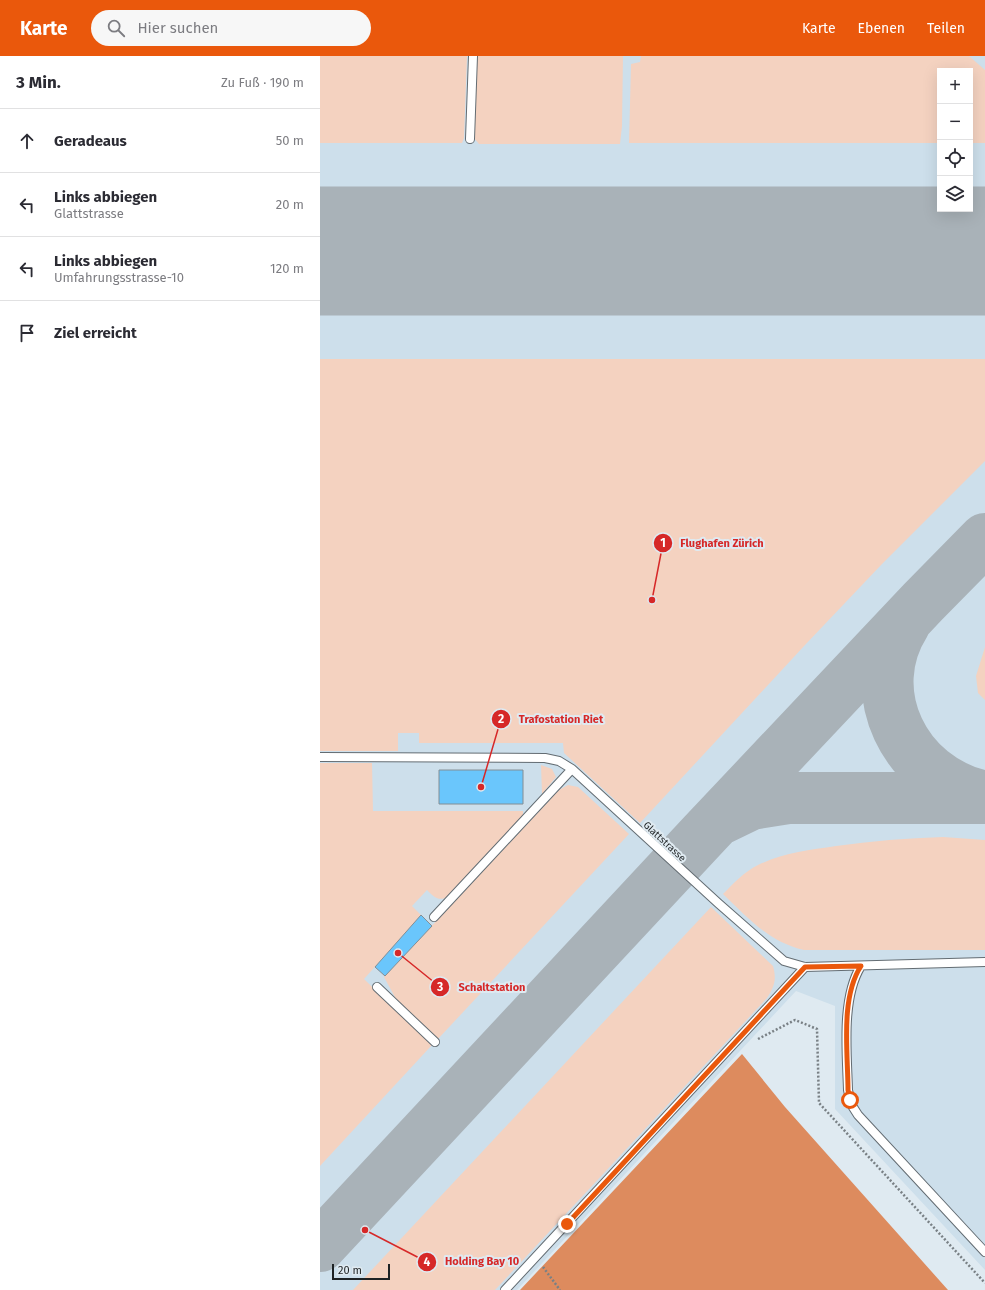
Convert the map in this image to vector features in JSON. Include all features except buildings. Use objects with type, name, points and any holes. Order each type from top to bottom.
[{"type":"lane","points":[[470,139],[473,56]]},
{"type":"lane","name":"Glattstrasse","points":[[320,757],[546,758],[559,762],[572,769],[718,903],[784,961],[805,967],[985,962]]},
{"type":"lane","points":[[434,917],[572,769]]},
{"type":"lane","points":[[861,966],[851,986],[848,1005],[848,1090],[851,1104],[858,1115],[985,1252]]},
{"type":"lane","points":[[505,1290],[805,967]]},
{"type":"lane","points":[[376,987],[435,1042]]},
{"type":"path","points":[[542,1266],[560,1290]]},
{"type":"shaded area","points":[[320,56],[985,56],[985,1270],[835,1109],[835,1006],[796,991],[517,1290],[320,1290]]},
{"type":"shaded area","points":[[320,56],[467,56],[464,138],[462,143],[320,143]]},
{"type":"shaded area","points":[[477,56],[623,56],[622,126],[620,144],[479,144],[474,138]]},
{"type":"shaded area","points":[[641,56],[969,56],[985,70],[985,143],[973,143],[973,68],[937,68],[937,143],[629,143],[631,64],[640,62]]},
{"type":"shaded area","points":[[320,359],[985,359],[985,461],[882,564],[640,823],[564,753],[563,743],[419,743],[419,733],[398,733],[398,751],[320,751]]},
{"type":"shaded area","points":[[985,647],[985,700],[978,693],[976,676]]},
{"type":"shaded area","points":[[320,763],[372,763],[373,811],[523,811],[523,816],[447,897],[438,899],[427,890],[412,906],[421,915],[364,979],[432,1045],[320,1166]]},
{"type":"shaded area","points":[[541,765],[552,769],[556,777],[542,794]]},
{"type":"shaded area","points":[[568,785],[578,787],[629,834],[438,1039],[396,999],[384,977],[559,790]]},
{"type":"shaded area","points":[[943,837],[985,840],[985,950],[804,950],[791,946],[770,935],[750,920],[723,894],[739,878],[758,865],[796,852],[862,843]]},
{"type":"shaded area","points":[[711,907],[773,966],[775,979],[773,987],[767,998],[495,1290],[353,1290]]},
{"type":"shaded area","points":[[742,1054],[785,1107],[948,1290],[520,1290]]},
{"type":"taxiway","points":[[852,251],[918,247],[985,239]]},
{"type":"taxiway","points":[[320,1246],[704,834],[923,602],[985,539]]},
{"type":"taxiway","points":[[905,623],[893,650],[888,677],[890,704],[898,729],[912,752],[931,772],[955,787],[982,796]]},
{"type":"taxiway","points":[[720,819],[751,804],[788,798],[985,798]]},
{"type":"runway","points":[[320,251],[985,251]]},
{"type":"place","name":"Flughafen Zürich","points":[[652,600]]},
{"type":"place","name":"Trafostation Riet","points":[[481,787]]},
{"type":"place","name":"Schaltstation","points":[[398,953]]},
{"type":"place","name":"Holding Bay 10","points":[[365,1230]]},
{"type":"route","points":[[567,1224],[805,967],[861,966],[851,986],[848,1005],[848,1090],[850,1100]]}]
